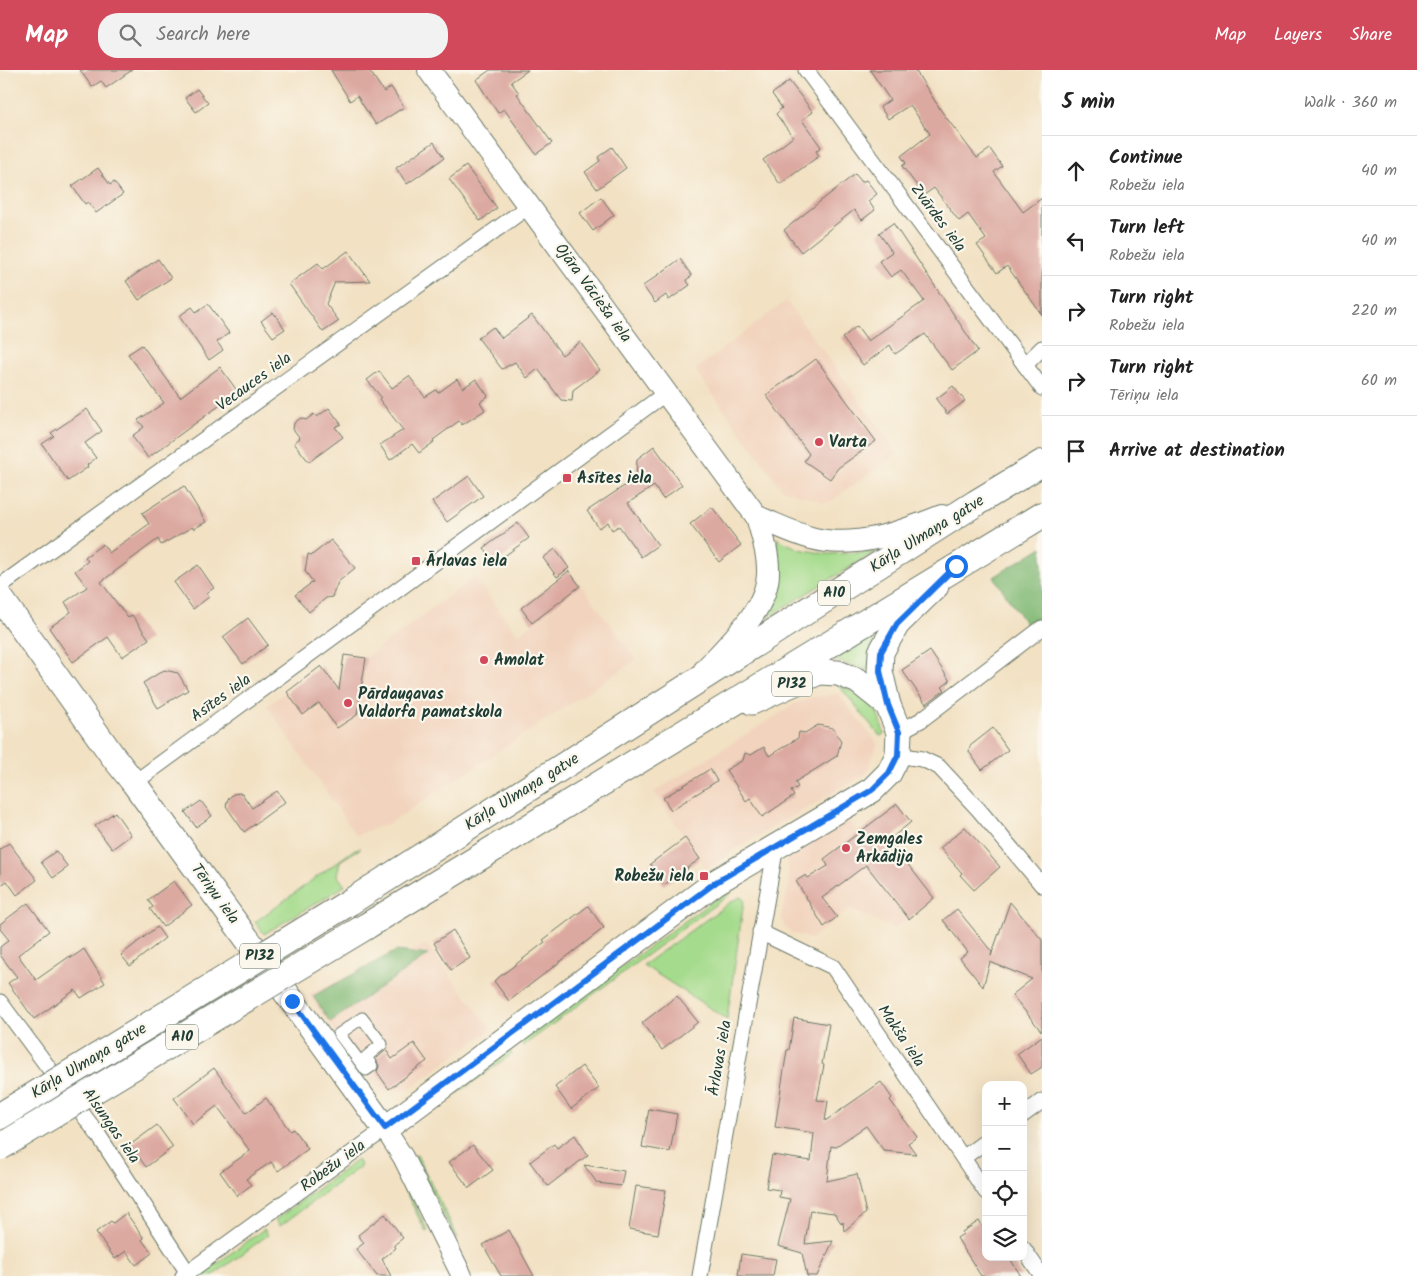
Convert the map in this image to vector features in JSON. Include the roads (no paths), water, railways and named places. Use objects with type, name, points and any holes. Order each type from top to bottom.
[{"type":"highway","name":"Kārļa Ulmaņa gatve","points":[[0,1116],[350,902],[976,503],[1042,463]]},
{"type":"highway","name":"Kārļa Ulmaņa gatve","points":[[0,1148],[1042,515]]},
{"type":"main road","name":"Ojāra Vācieša iela","points":[[429,70],[757,517],[769,572],[763,595],[756,612],[692,684]]},
{"type":"main road","points":[[757,517],[811,538],[833,542],[867,539],[900,533],[976,503]]},
{"type":"main road","name":"P132","points":[[899,744],[880,671],[881,652],[897,624],[956,566]]},
{"type":"main road","name":"Tēriņu iela","points":[[0,597],[112,756],[134,783],[385,1128]]},
{"type":"main road","name":"P132","points":[[693,728],[819,672],[838,673],[858,681],[888,705]]},
{"type":"main road","name":"Robežu iela","points":[[385,1128],[716,882],[872,790],[889,773],[899,744]]},
{"type":"street","name":"Zvārdes iela","points":[[806,70],[1042,388]]},
{"type":"street","name":"Vecauces iela","points":[[0,586],[529,206]]},
{"type":"street","points":[[1025,365],[1042,348]]},
{"type":"street","name":"Asītes iela","points":[[134,783],[666,393]]},
{"type":"street","points":[[1042,628],[921,720],[899,744],[922,759],[939,766],[1042,885]]},
{"type":"street","name":"Ārlavas iela","points":[[700,1276],[776,846]]},
{"type":"street","name":"Makša iela","points":[[760,932],[832,967],[982,1186]]},
{"type":"street","name":"Alsungas iela","points":[[0,1002],[99,1136],[186,1274]]},
{"type":"street","points":[[362,1018],[382,1044],[366,1057],[372,1066],[366,1070],[339,1034],[362,1018]]},
{"type":"street","points":[[1027,1111],[1042,1101]]},
{"type":"street","name":"Robežu iela","points":[[186,1274],[385,1128]]},
{"type":"street","name":"Tēriņu iela","points":[[385,1128],[403,1158],[462,1276]]},
{"type":"street","points":[[963,1158],[982,1144]]},
{"type":"street","points":[[1027,1254],[1042,1276]]},
{"type":"place","name":"Varta","points":[[819,442]]},
{"type":"place","name":"Asītes iela","points":[[567,478]]},
{"type":"place","name":"Ārlavas iela","points":[[416,561]]},
{"type":"place","name":"Amolat","points":[[484,660]]},
{"type":"place","name":"Pārdaugavas Valdorfa pamatskola","points":[[348,703]]},
{"type":"place","name":"Zemgales Arkādija","points":[[846,848]]},
{"type":"place","name":"Robežu iela","points":[[704,876]]}]
